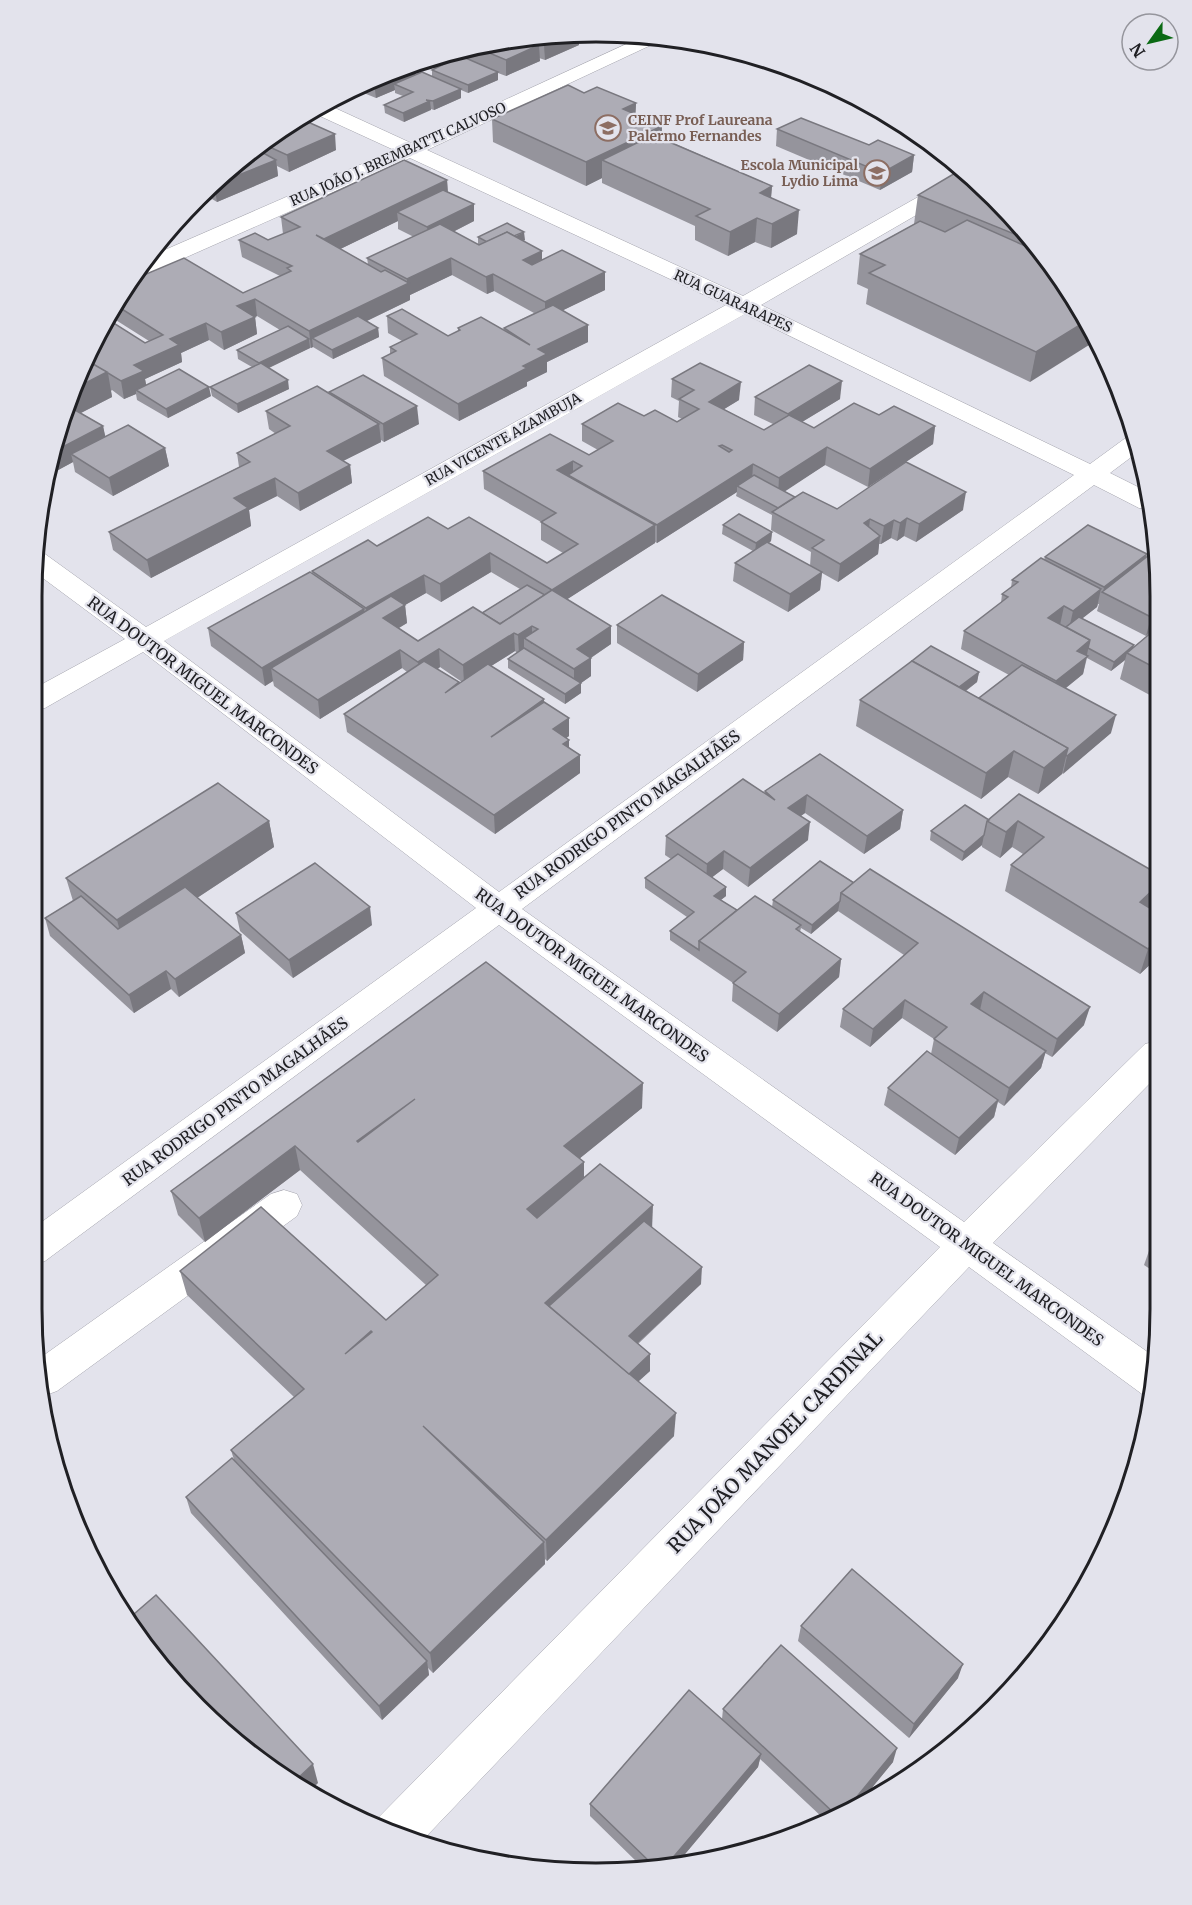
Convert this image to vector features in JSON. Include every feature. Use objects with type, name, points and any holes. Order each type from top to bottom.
[{"type":"street","name":"RUA JOÃO J. BREMBATTI CALVOSO","points":[[153,264],[409,151],[642,44]]},
{"type":"street","name":"RUA GUARARAPES","points":[[327,112],[744,305],[1141,499]]},
{"type":"street","name":"RUA VICENTE AZAMBUJA","points":[[42,696],[744,305],[962,180]]},
{"type":"street","name":"RUA RODRIGO PINTO MAGALHÃES","points":[[42,1243],[1129,447]]},
{"type":"street","name":"RUA DOUTOR MIGUEL MARCONDES","points":[[43,565],[498,908],[1146,1374]]},
{"type":"street","name":"RUA JOÃO MANOEL CARDINAL","points":[[402,1828],[967,1244],[1150,1061]]},
{"type":"street","points":[[46,1376],[284,1205]]},
{"type":"building","points":[[538,45],[506,60],[489,53]]},
{"type":"building","points":[[466,58],[498,72],[468,85],[432,70]]},
{"type":"building","points":[[422,72],[461,89],[433,101],[426,100],[430,101],[403,113],[384,105],[413,92],[394,84]]},
{"type":"building","points":[[568,85],[584,93],[597,87],[636,103],[623,109],[662,126],[586,162],[492,119]]},
{"type":"building","points":[[801,118],[869,145],[878,140],[914,155],[882,173],[777,129]]},
{"type":"building","points":[[309,122],[335,134],[287,155],[271,148]]},
{"type":"building","points":[[653,135],[772,186],[760,193],[799,210],[772,224],[757,218],[730,232],[696,216],[710,209],[602,160]]},
{"type":"building","points":[[263,153],[276,160],[233,177]]},
{"type":"building","points":[[404,160],[447,180],[324,239],[316,235],[381,272],[385,270],[409,283],[309,331],[255,299],[237,306],[255,317],[221,332],[206,323],[170,339],[179,345],[134,365],[144,371],[121,381],[93,364],[114,323],[145,343],[163,335],[122,309],[145,275],[184,258],[243,293],[291,271],[287,268],[292,266],[239,240],[255,233],[268,240],[300,227],[281,217]]},
{"type":"building","points":[[954,174],[988,204],[1016,235],[918,195]]},
{"type":"building","points":[[443,190],[474,204],[427,227],[397,212]]},
{"type":"building","points":[[967,220],[1025,246],[1057,288],[1079,325],[1036,352],[869,273],[885,265],[860,254],[920,221],[945,232]]},
{"type":"building","points":[[507,223],[524,232],[514,236],[507,232],[487,242],[478,237]]},
{"type":"building","points":[[440,224],[479,245],[507,232],[542,251],[523,260],[532,265],[562,250],[605,272],[545,302],[493,274],[486,277],[451,258],[407,279],[367,258]]},
{"type":"building","points":[[553,305],[588,325],[538,349],[547,354],[523,366],[527,368],[458,404],[382,358],[396,351],[390,347],[417,334],[387,316],[402,309],[448,336],[460,330],[458,328],[481,317],[530,345],[504,328]]},
{"type":"building","points":[[358,316],[378,328],[332,350],[312,338]]},
{"type":"building","points":[[288,326],[309,339],[259,363],[237,350]]},
{"type":"building","points":[[261,363],[288,380],[237,404],[210,387]]},
{"type":"building","points":[[700,363],[741,382],[709,402],[764,430],[789,415],[814,428],[854,403],[879,415],[894,406],[935,426],[870,469],[827,447],[779,478],[753,464],[657,525],[568,475],[582,466],[573,461],[557,470],[655,525],[552,590],[490,553],[440,584],[424,575],[366,608],[312,571],[368,540],[377,546],[428,517],[448,529],[469,517],[547,563],[578,544],[541,522],[556,513],[483,471],[550,434],[589,455],[613,441],[582,424],[618,403],[644,416],[655,410],[677,422],[699,409],[679,399],[694,390],[672,379]],"holes":[[[722,445],[732,450],[729,452],[719,446]]]},
{"type":"building","points":[[93,364],[107,372],[84,384]]},
{"type":"building","points":[[809,365],[842,381],[788,414],[755,397]]},
{"type":"building","points":[[179,369],[209,387],[166,409],[136,390]]},
{"type":"building","points":[[363,375],[417,406],[383,424],[329,392]]},
{"type":"building","points":[[317,386],[379,424],[327,451],[350,465],[298,493],[275,478],[234,498],[248,508],[147,560],[109,532],[250,462],[237,453],[290,426],[266,411]]},
{"type":"building","points":[[74,410],[103,426],[63,447]]},
{"type":"building","points":[[128,425],[165,448],[109,478],[71,454]]},
{"type":"building","points":[[906,462],[966,492],[919,524],[907,518],[900,523],[894,520],[884,526],[870,519],[864,523],[880,536],[840,564],[812,548],[824,540],[772,512],[803,492],[837,509]]},
{"type":"building","points":[[754,475],[795,497],[778,508],[737,486]]},
{"type":"building","points":[[739,514],[772,532],[756,543],[723,525]]},
{"type":"building","points":[[1088,525],[1147,554],[1104,587],[1045,557]]},
{"type":"building","points":[[767,542],[822,572],[790,594],[735,563]]},
{"type":"building","points":[[1149,556],[1150,616],[1102,592]]},
{"type":"building","points":[[1041,558],[1101,589],[1073,611],[1064,606],[1048,618],[1090,640],[1077,651],[1088,656],[1056,681],[964,631],[1008,597],[1002,594],[1018,582],[1012,580]]},
{"type":"building","points":[[310,572],[364,609],[262,668],[208,628]]},
{"type":"building","points":[[527,585],[545,595],[500,624],[482,613]]},
{"type":"building","points":[[552,590],[611,626],[577,649],[591,658],[574,669],[524,638],[538,629],[532,626],[518,635],[514,633],[463,665],[439,649],[418,662],[400,650],[318,700],[271,668],[391,596],[405,605],[383,618],[418,641],[473,607],[500,624]]},
{"type":"building","points":[[662,595],[744,642],[698,674],[617,625]]},
{"type":"building","points":[[1079,617],[1134,645],[1114,662],[1088,648],[1090,640],[1066,627]]},
{"type":"building","points":[[1150,634],[1150,665],[1127,653]]},
{"type":"building","points":[[931,646],[979,672],[959,687],[912,661]]},
{"type":"building","points":[[524,648],[581,683],[565,694],[508,659]]},
{"type":"building","points":[[424,661],[459,682],[445,693],[488,664],[544,699],[491,737],[544,702],[569,718],[553,729],[569,740],[563,744],[580,755],[494,815],[344,714]]},
{"type":"building","points":[[912,661],[1068,748],[1044,768],[1014,751],[986,773],[860,700]]},
{"type":"building","points":[[1022,665],[1116,715],[1067,756],[1068,748],[979,698]]},
{"type":"building","points":[[820,754],[903,810],[867,836],[807,795],[788,808],[810,822],[750,868],[724,851],[707,864],[666,836],[743,779],[775,800],[765,791]]},
{"type":"building","points":[[218,783],[269,821],[117,920],[66,878]]},
{"type":"building","points":[[1019,794],[1150,869],[1150,893],[1140,902],[1150,908],[1150,947],[1148,949],[1011,865],[1044,837],[1018,821],[1006,832],[987,821]]},
{"type":"building","points":[[965,805],[989,820],[984,835],[964,852],[931,831]]},
{"type":"building","points":[[678,854],[726,887],[714,896],[737,910],[699,941],[699,950],[670,931],[694,912],[645,878]]},
{"type":"building","points":[[820,861],[854,883],[841,893],[840,901],[812,925],[773,900]]},
{"type":"building","points":[[315,863],[370,907],[289,960],[236,913]]},
{"type":"building","points":[[870,869],[1090,1007],[1057,1039],[984,992],[971,1004],[1046,1051],[1009,1088],[934,1039],[947,1027],[905,1000],[873,1029],[843,1009],[918,943],[841,893]]},
{"type":"building","points":[[185,887],[241,935],[175,979],[166,971],[129,995],[45,918],[81,896],[118,929]]},
{"type":"building","points":[[755,896],[801,925],[796,929],[841,959],[779,1014],[733,983],[746,972],[699,941]]},
{"type":"building","points":[[486,962],[643,1083],[564,1146],[584,1162],[527,1209],[537,1218],[600,1164],[653,1205],[545,1303],[676,1413],[546,1540],[423,1426],[544,1542],[430,1653],[231,1450],[304,1389],[180,1271],[261,1207],[386,1320],[438,1275],[295,1146],[199,1218],[171,1191]],"holes":[[[415,1099],[358,1142],[357,1141]],[[371,1331],[372,1332],[345,1354]]]},
{"type":"building","points":[[927,1051],[998,1100],[959,1138],[888,1088]]},
{"type":"building","points":[[644,1221],[702,1267],[629,1336],[650,1354],[629,1374],[549,1306]]},
{"type":"building","points":[[232,1458],[427,1661],[379,1706],[186,1497]]},
{"type":"building","points":[[852,1569],[963,1664],[914,1724],[801,1626]]},
{"type":"building","points":[[156,1595],[313,1764],[299,1777],[231,1726],[179,1674],[133,1615]]},
{"type":"building","points":[[781,1645],[897,1748],[856,1798],[831,1810],[723,1709]]},
{"type":"building","points":[[689,1690],[761,1754],[673,1857],[648,1860],[590,1804]]},
{"type":"place","name":"CEINF Prof Laureana Palermo Fernandes","points":[[608,128]]},
{"type":"place","name":"Escola Municipal Lydio Lima","points":[[877,173]]}]
